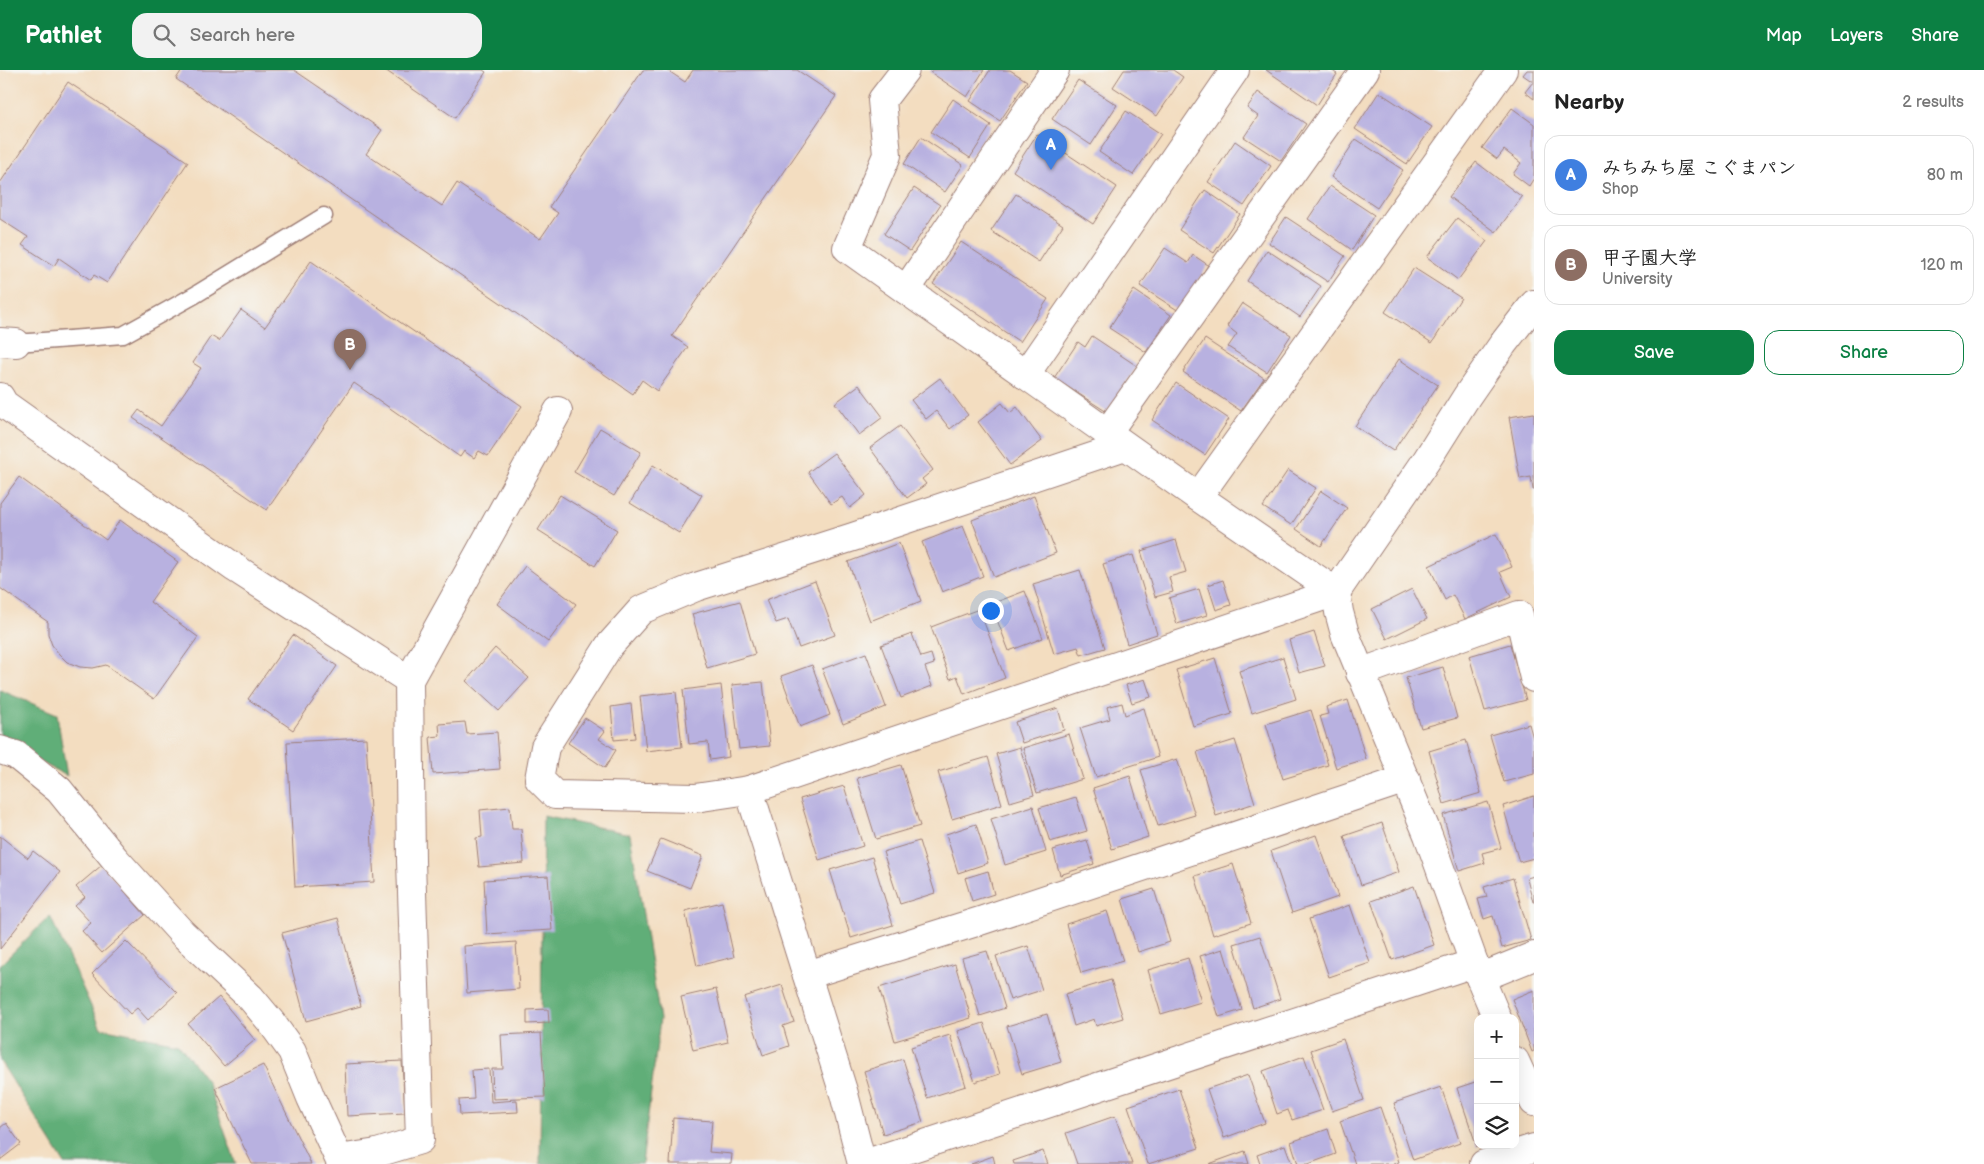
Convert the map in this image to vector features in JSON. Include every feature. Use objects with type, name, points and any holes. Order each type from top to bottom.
[{"type":"street","points":[[905,70],[882,100],[887,155],[847,248],[1198,497],[1336,592],[1345,634],[1406,779],[1477,970],[1495,1014]]},
{"type":"street","points":[[906,290],[1055,70]]},
{"type":"street","points":[[1025,375],[1236,70]]},
{"type":"street","points":[[1365,70],[1116,439],[853,537],[696,587],[641,610],[609,646],[545,747],[539,779],[554,794],[695,798],[750,790],[1336,592],[1426,461],[1502,344],[1534,304]]},
{"type":"street","points":[[1198,497],[1503,70]]},
{"type":"street","points":[[0,397],[4,404],[235,568],[409,680]]},
{"type":"street","points":[[0,750],[16,755],[59,790],[121,866],[182,933],[251,998],[271,1022],[292,1051],[338,1159],[377,1153],[420,1140],[412,871],[409,680],[558,411]]},
{"type":"street","points":[[1360,673],[1519,615],[1534,678]]},
{"type":"street","points":[[807,975],[980,921],[1406,779]]},
{"type":"street","points":[[750,790],[844,1094],[863,1164],[1477,970],[1534,956]]},
{"type":"street","points":[[1519,1070],[1534,1102]]},
{"type":"street","points":[[1484,1164],[1534,1148]]},
{"type":"lane","points":[[8,342],[123,335],[195,295],[324,216]]},
{"type":"green space","points":[[0,690],[57,714],[67,776],[0,741]]},
{"type":"green space","points":[[543,816],[630,834],[660,1019],[642,1164],[540,1164]]},
{"type":"green space","points":[[50,916],[101,1028],[178,1043],[207,1081],[236,1164],[65,1164],[0,1061],[0,965]]},
{"type":"building","points":[[182,70],[294,70],[382,130],[366,154],[442,206],[457,183],[540,239],[558,213],[549,207],[643,70],[667,70],[685,82],[693,70],[797,70],[836,96],[672,336],[688,347],[657,391],[642,380],[633,394],[176,79]]},
{"type":"building","points":[[385,70],[483,70],[486,72],[455,118]]},
{"type":"building","points":[[931,70],[984,70],[967,97],[930,72]]},
{"type":"building","points":[[990,70],[1010,70],[1027,81],[1000,121],[970,101]]},
{"type":"building","points":[[1124,70],[1173,70],[1183,77],[1157,116],[1113,87]]},
{"type":"building","points":[[1266,70],[1331,70],[1337,74],[1317,105]]},
{"type":"building","points":[[1527,70],[1534,70],[1534,99],[1525,92],[1533,82],[1523,75]]},
{"type":"building","points":[[1078,80],[1117,105],[1091,145],[1052,119]]},
{"type":"building","points":[[68,82],[188,162],[107,283],[94,275],[91,280],[59,258],[54,266],[22,245],[28,237],[0,219],[0,183]]},
{"type":"building","points":[[1258,92],[1306,124],[1281,161],[1244,137],[1258,116],[1247,108]]},
{"type":"building","points":[[1379,92],[1432,127],[1407,164],[1355,129]]},
{"type":"building","points":[[953,99],[991,125],[970,158],[931,132]]},
{"type":"building","points":[[1512,108],[1534,124],[1534,178],[1529,186],[1513,174],[1521,163],[1504,150],[1497,159],[1482,148]]},
{"type":"building","points":[[1126,111],[1161,134],[1133,175],[1099,152]]},
{"type":"building","points":[[1037,134],[1117,187],[1093,224],[1013,171]]},
{"type":"building","points":[[921,137],[963,165],[945,192],[904,164]]},
{"type":"building","points":[[1356,139],[1403,170],[1377,208],[1331,177]]},
{"type":"building","points":[[1235,141],[1271,166],[1244,206],[1208,182]]},
{"type":"building","points":[[1476,162],[1522,197],[1496,232],[1449,197]]},
{"type":"building","points":[[1330,186],[1374,215],[1352,250],[1308,219]]},
{"type":"building","points":[[914,188],[940,205],[910,251],[884,234]]},
{"type":"building","points":[[1205,190],[1240,214],[1214,253],[1179,230]]},
{"type":"building","points":[[1016,194],[1063,225],[1039,262],[991,231]]},
{"type":"building","points":[[1286,217],[1345,256],[1328,282],[1269,243]]},
{"type":"building","points":[[1457,218],[1487,241],[1458,280],[1427,257]]},
{"type":"building","points":[[961,242],[1048,299],[1020,342],[933,284]]},
{"type":"building","points":[[1165,248],[1188,263],[1193,255],[1208,265],[1179,311],[1140,286]]},
{"type":"building","points":[[1267,250],[1321,286],[1300,317],[1247,281]]},
{"type":"building","points":[[311,261],[522,406],[488,456],[479,451],[474,458],[464,451],[460,457],[354,383],[267,510],[133,418],[139,410],[161,426],[201,368],[193,363],[211,336],[219,341],[241,310],[265,327]]},
{"type":"building","points":[[1414,268],[1461,298],[1432,343],[1385,312]]},
{"type":"building","points":[[1134,290],[1171,315],[1146,352],[1109,328]]},
{"type":"building","points":[[1242,303],[1291,335],[1267,372],[1228,347],[1237,334],[1227,326]]},
{"type":"building","points":[[1092,336],[1137,366],[1107,412],[1054,378],[1078,342],[1085,347]]},
{"type":"building","points":[[1205,339],[1264,378],[1241,411],[1183,372]]},
{"type":"building","points":[[1399,359],[1438,385],[1393,451],[1355,426]]},
{"type":"building","points":[[940,378],[968,415],[950,429],[936,411],[926,419],[911,400]]},
{"type":"building","points":[[1176,383],[1229,419],[1205,455],[1152,420]]},
{"type":"building","points":[[859,385],[883,417],[859,435],[835,403]]},
{"type":"building","points":[[1002,403],[1010,413],[1017,407],[1042,441],[1010,465],[978,422]]},
{"type":"building","points":[[1534,413],[1533,490],[1531,477],[1520,479],[1509,417]]},
{"type":"building","points":[[900,426],[933,470],[922,479],[926,484],[907,498],[870,448]]},
{"type":"building","points":[[600,428],[641,452],[614,496],[574,472]]},
{"type":"building","points":[[834,453],[866,495],[850,508],[842,497],[831,504],[808,472]]},
{"type":"building","points":[[653,465],[702,495],[679,533],[630,503]]},
{"type":"building","points":[[1288,470],[1316,488],[1291,525],[1263,507]]},
{"type":"building","points":[[19,477],[106,540],[120,520],[178,562],[150,602],[198,637],[154,699],[106,665],[93,668],[80,667],[67,662],[52,645],[48,634],[48,622],[0,588],[0,503]]},
{"type":"building","points":[[1321,491],[1347,508],[1321,546],[1296,529]]},
{"type":"building","points":[[560,495],[617,530],[595,566],[538,530]]},
{"type":"building","points":[[1034,496],[1056,553],[994,577],[972,520]]},
{"type":"building","points":[[963,526],[983,576],[942,592],[922,542]]},
{"type":"building","points":[[1496,534],[1512,567],[1500,572],[1511,597],[1465,619],[1453,595],[1445,600],[1429,566]]},
{"type":"building","points":[[1176,540],[1186,572],[1169,577],[1173,592],[1155,597],[1141,551]]},
{"type":"building","points":[[899,543],[921,601],[870,621],[848,562]]},
{"type":"building","points":[[1133,555],[1157,634],[1127,644],[1103,564]]},
{"type":"building","points":[[525,566],[576,604],[548,642],[497,604]]},
{"type":"building","points":[[1080,570],[1105,648],[1081,655],[1078,647],[1054,654],[1033,584]]},
{"type":"building","points":[[1223,580],[1231,605],[1216,610],[1208,585]]},
{"type":"building","points":[[815,581],[835,635],[799,648],[788,619],[776,623],[766,600]]},
{"type":"building","points":[[1199,589],[1207,615],[1177,624],[1169,598]]},
{"type":"building","points":[[1412,589],[1427,619],[1387,639],[1372,609]]},
{"type":"building","points":[[1025,591],[1043,638],[1009,651],[991,604]]},
{"type":"building","points":[[740,601],[755,654],[707,668],[692,614]]},
{"type":"building","points":[[979,609],[1005,678],[964,694],[957,676],[950,679],[931,627]]},
{"type":"building","points":[[1314,632],[1325,666],[1299,673],[1289,640]]},
{"type":"building","points":[[912,634],[921,657],[931,654],[934,664],[925,667],[932,686],[901,698],[881,645]]},
{"type":"building","points":[[293,635],[337,666],[293,730],[248,699]]},
{"type":"building","points":[[1510,644],[1526,700],[1485,711],[1469,656]]},
{"type":"building","points":[[495,648],[529,678],[499,711],[466,681]]},
{"type":"building","points":[[866,653],[886,707],[843,724],[822,669]]},
{"type":"building","points":[[1283,657],[1296,699],[1252,713],[1239,671]]},
{"type":"building","points":[[1215,658],[1232,714],[1193,726],[1176,670]]},
{"type":"building","points":[[812,665],[830,715],[800,727],[781,676]]},
{"type":"building","points":[[1443,667],[1457,718],[1421,728],[1406,678]]},
{"type":"building","points":[[1145,679],[1151,697],[1132,703],[1126,685]]},
{"type":"building","points":[[763,682],[770,746],[739,749],[732,685]]},
{"type":"building","points":[[721,685],[729,757],[710,760],[708,742],[689,744],[683,690]]},
{"type":"building","points":[[676,692],[682,747],[646,751],[640,696]]},
{"type":"building","points":[[1348,700],[1366,759],[1336,768],[1320,716],[1328,714],[1326,707]]},
{"type":"building","points":[[1122,703],[1125,715],[1144,708],[1158,757],[1096,777],[1080,728],[1110,719],[1107,707]]},
{"type":"building","points":[[631,704],[635,738],[614,740],[611,707]]},
{"type":"building","points":[[1058,708],[1064,730],[1022,743],[1015,722]]},
{"type":"building","points":[[1311,710],[1328,765],[1283,779],[1266,724]]},
{"type":"building","points":[[585,718],[605,731],[599,739],[616,750],[605,768],[568,743]]},
{"type":"building","points":[[465,722],[467,734],[497,732],[500,769],[433,774],[430,737],[440,736],[439,724]]},
{"type":"building","points":[[1529,724],[1534,742],[1534,774],[1504,782],[1490,735]]},
{"type":"building","points":[[1069,734],[1083,779],[1037,793],[1023,748]]},
{"type":"building","points":[[366,738],[374,882],[295,887],[287,742]]},
{"type":"building","points":[[1235,740],[1255,803],[1216,816],[1197,752]]},
{"type":"building","points":[[1466,740],[1481,793],[1444,804],[1429,751]]},
{"type":"building","points":[[1020,747],[1034,795],[1010,802],[996,754]]},
{"type":"building","points":[[988,757],[1002,804],[952,819],[938,772]]},
{"type":"building","points":[[1177,759],[1195,815],[1158,826],[1141,770]]},
{"type":"building","points":[[901,765],[920,826],[876,839],[857,778]]},
{"type":"building","points":[[1130,776],[1148,837],[1112,849],[1093,788]]},
{"type":"building","points":[[844,786],[863,846],[819,860],[800,799]]},
{"type":"building","points":[[1534,796],[1534,858],[1519,862],[1503,806]]},
{"type":"building","points":[[1076,797],[1087,831],[1050,842],[1039,808]]},
{"type":"building","points":[[1488,802],[1501,848],[1482,853],[1485,863],[1459,871],[1443,815]]},
{"type":"building","points":[[1033,806],[1046,852],[1005,865],[991,819]]},
{"type":"building","points":[[510,807],[512,829],[521,829],[524,863],[479,867],[476,838],[482,837],[480,810]]},
{"type":"building","points":[[1382,823],[1399,872],[1361,885],[1344,836]]},
{"type":"building","points":[[976,824],[988,863],[958,873],[946,834]]},
{"type":"building","points":[[1316,835],[1338,897],[1292,913],[1271,851]]},
{"type":"building","points":[[0,836],[28,858],[33,851],[60,872],[0,949]]},
{"type":"building","points":[[661,839],[703,856],[690,888],[647,871]]},
{"type":"building","points":[[1087,840],[1094,864],[1060,875],[1053,850]]},
{"type":"building","points":[[919,841],[935,893],[900,904],[883,852]]},
{"type":"building","points":[[872,857],[893,925],[851,938],[830,870]]},
{"type":"building","points":[[1233,864],[1251,923],[1213,935],[1195,876]]},
{"type":"building","points":[[102,865],[145,915],[102,953],[82,931],[91,923],[75,906],[85,897],[76,887]]},
{"type":"building","points":[[988,871],[994,894],[972,901],[965,878]]},
{"type":"building","points":[[548,876],[552,930],[487,934],[484,880]]},
{"type":"building","points":[[1534,876],[1534,902],[1533,902],[1527,878]]},
{"type":"building","points":[[1513,878],[1531,940],[1502,948],[1493,916],[1484,919],[1478,899],[1487,897],[1484,887]]},
{"type":"building","points":[[1414,886],[1434,945],[1392,960],[1371,901]]},
{"type":"building","points":[[1154,889],[1170,942],[1138,952],[1122,899]]},
{"type":"building","points":[[722,902],[734,957],[697,966],[685,911]]},
{"type":"building","points":[[1350,905],[1370,963],[1329,977],[1309,919]]},
{"type":"building","points":[[1107,911],[1123,961],[1081,973],[1066,924]]},
{"type":"building","points":[[338,918],[361,1006],[306,1021],[282,933]]},
{"type":"building","points":[[1260,936],[1280,999],[1253,1008],[1234,944]]},
{"type":"building","points":[[126,941],[177,993],[148,1020],[137,1008],[130,1014],[92,974]]},
{"type":"building","points":[[516,942],[519,989],[467,993],[464,946]]},
{"type":"building","points":[[1028,946],[1042,990],[1010,1000],[996,956]]},
{"type":"building","points":[[1223,949],[1242,1010],[1219,1017],[1200,956]]},
{"type":"building","points":[[987,951],[1005,1008],[980,1016],[962,958]]},
{"type":"building","points":[[1188,958],[1201,1002],[1161,1014],[1148,970]]},
{"type":"building","points":[[955,964],[971,1018],[895,1041],[879,988]]},
{"type":"building","points":[[1111,980],[1123,1018],[1096,1026],[1094,1019],[1074,1026],[1065,994]]},
{"type":"building","points":[[782,985],[794,1022],[783,1026],[789,1046],[763,1055],[744,997]]},
{"type":"building","points":[[716,989],[728,1042],[693,1050],[681,997]]},
{"type":"building","points":[[1534,990],[1534,1051],[1532,1052],[1519,1014],[1512,999]]},
{"type":"building","points":[[219,997],[255,1040],[224,1066],[188,1024]]},
{"type":"building","points":[[548,1009],[549,1023],[527,1024],[527,1010]]},
{"type":"building","points":[[1047,1014],[1061,1062],[1022,1074],[1007,1026]]},
{"type":"building","points":[[984,1023],[1000,1074],[975,1082],[958,1031]]},
{"type":"building","points":[[541,1033],[545,1097],[493,1099],[492,1069],[503,1069],[501,1035]]},
{"type":"building","points":[[950,1035],[966,1086],[927,1098],[911,1047]]},
{"type":"building","points":[[1343,1039],[1364,1100],[1332,1111],[1311,1050]]},
{"type":"building","points":[[1304,1056],[1323,1110],[1292,1120],[1288,1110],[1277,1114],[1263,1071]]},
{"type":"building","points":[[903,1059],[923,1122],[883,1134],[864,1071]]},
{"type":"building","points":[[402,1061],[405,1113],[347,1116],[345,1064]]},
{"type":"building","points":[[263,1065],[311,1164],[252,1164],[215,1088]]},
{"type":"building","points":[[489,1069],[491,1102],[517,1100],[518,1112],[460,1115],[459,1100],[474,1099],[472,1070]]},
{"type":"building","points":[[1248,1075],[1265,1123],[1224,1138],[1207,1089]]},
{"type":"building","points":[[1474,1082],[1474,1138],[1457,1088]]},
{"type":"building","points":[[1441,1087],[1460,1143],[1413,1160],[1394,1103]]},
{"type":"building","points":[[1179,1089],[1199,1148],[1148,1164],[1128,1106]]},
{"type":"building","points":[[1380,1107],[1399,1162],[1393,1164],[1355,1164],[1340,1121]]},
{"type":"building","points":[[1115,1116],[1132,1164],[1077,1164],[1066,1133]]},
{"type":"building","points":[[673,1118],[712,1121],[709,1152],[732,1154],[731,1164],[670,1164]]},
{"type":"building","points":[[6,1123],[21,1144],[0,1160],[0,1128]]},
{"type":"building","points":[[1328,1129],[1336,1154],[1308,1164],[1298,1164],[1291,1142]]},
{"type":"building","points":[[1285,1145],[1292,1164],[1260,1164],[1257,1155]]},
{"type":"building","points":[[1043,1151],[1048,1164],[1014,1164],[1013,1161]]},
{"type":"building","points":[[1245,1151],[1249,1164],[1209,1164]]},
{"type":"building","points":[[993,1156],[995,1164],[971,1164]]},
{"type":"place","name":"みちみち屋 こぐまパン","points":[[1051,170]]},
{"type":"place","name":"甲子園大学","points":[[350,370]]}]
